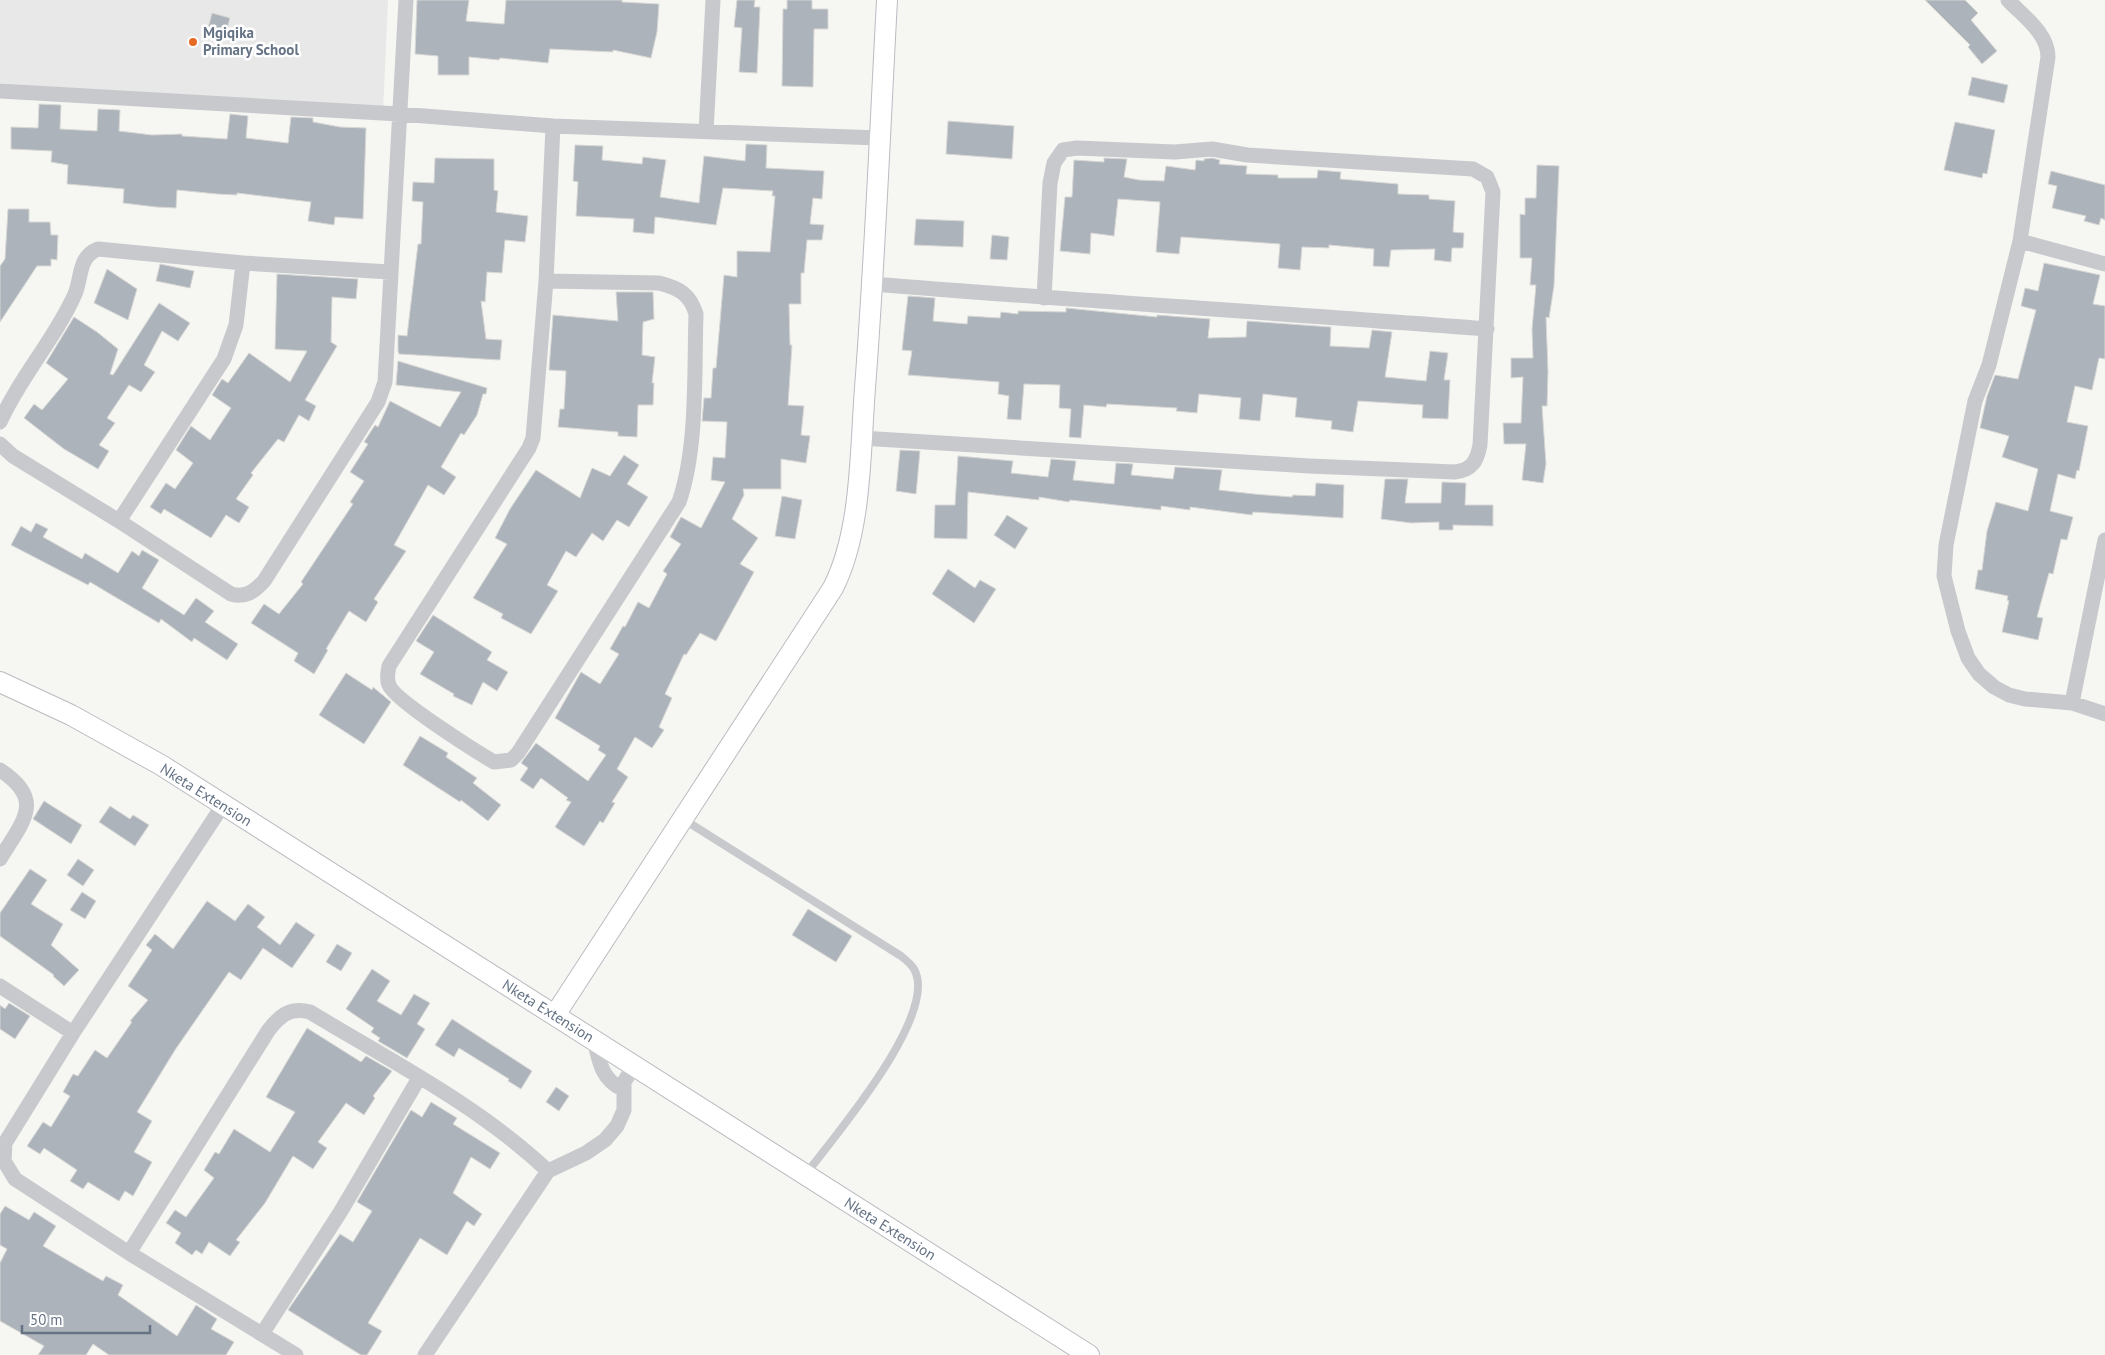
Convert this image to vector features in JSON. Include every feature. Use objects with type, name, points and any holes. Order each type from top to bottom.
[{"type":"street","points":[[0,444],[12,456],[119,521],[231,594],[244,595],[257,588],[337,468],[383,392],[406,0]]},
{"type":"street","points":[[706,132],[714,0]]},
{"type":"street","points":[[555,1015],[833,588],[842,571],[853,533],[862,438],[873,284],[887,0]]},
{"type":"street","points":[[2008,0],[2042,35],[2048,50],[2020,241],[1991,356],[1975,401],[1946,545],[1944,576],[1958,631],[1968,658],[1979,674],[1994,687],[2009,695],[2025,699],[2072,703],[2105,714]]},
{"type":"street","points":[[0,91],[399,114],[553,126],[879,138]]},
{"type":"street","points":[[546,281],[659,283],[674,287],[685,293],[689,298],[696,314],[694,398],[687,476],[679,502],[518,753],[511,760],[494,762],[402,700],[389,686],[387,675],[389,666],[529,448],[533,438],[546,281],[553,126]]},
{"type":"street","points":[[862,438],[1309,466],[1465,471],[1473,465],[1480,446],[1488,329],[1493,192],[1491,184],[1482,173],[1473,169],[1247,155],[1212,148],[1175,152],[1077,148],[1061,152],[1054,163],[1050,182],[1044,298]]},
{"type":"street","points":[[2020,241],[2105,264]]},
{"type":"street","points":[[0,422],[74,295],[84,258],[89,252],[106,249],[243,263],[390,272]]},
{"type":"street","points":[[119,521],[224,359],[236,325],[243,263]]},
{"type":"street","points":[[873,284],[1044,298],[1240,309],[1488,329]]},
{"type":"street","points":[[2072,703],[2105,540]]},
{"type":"street","name":"Nketa Extension","points":[[0,682],[41,700],[121,742],[224,805],[1089,1355]]},
{"type":"street","points":[[0,770],[21,785],[27,796],[27,805],[19,827],[0,859]]},
{"type":"street","points":[[224,805],[74,1033],[5,1144],[4,1161],[15,1179],[129,1253],[296,1355]]},
{"type":"street","points":[[0,986],[74,1033]]},
{"type":"street","points":[[129,1253],[268,1031],[282,1014],[296,1010],[310,1012],[419,1078],[494,1126],[522,1147],[548,1171]]},
{"type":"street","points":[[594,1040],[605,1075],[615,1085],[622,1088]]},
{"type":"street","points":[[425,1355],[548,1171],[586,1153],[609,1136],[624,1110],[622,1088],[634,1066]]},
{"type":"street","points":[[262,1334],[341,1210],[419,1078]]},
{"type":"lane","points":[[683,819],[901,956],[914,969],[917,985],[914,1010],[900,1043],[873,1086],[805,1174]]},
{"type":"shaded area","name":"Mgiqika Primary School","points":[[0,0],[388,0],[383,112],[0,83]]},
{"type":"building","points":[[417,0],[469,0],[466,21],[504,24],[506,0],[622,0],[622,2],[659,4],[657,32],[651,58],[613,50],[613,52],[550,49],[548,63],[469,57],[469,75],[438,75],[438,56],[415,54]]},
{"type":"building","points":[[737,0],[755,0],[754,7],[760,7],[757,73],[739,72],[742,28],[734,27]]},
{"type":"building","points":[[787,0],[812,0],[812,9],[828,9],[828,29],[814,29],[813,87],[782,86],[783,9],[787,9]]},
{"type":"building","points":[[1925,0],[1965,0],[1978,13],[1971,20],[1997,51],[1982,64],[1968,47],[1970,45]]},
{"type":"building","points":[[212,13],[230,18],[226,33],[208,28]]},
{"type":"building","points":[[1972,77],[2008,85],[2004,103],[1968,95]]},
{"type":"building","points":[[39,104],[61,105],[60,129],[97,131],[98,109],[120,110],[119,131],[152,135],[182,134],[182,136],[227,139],[230,114],[248,116],[246,138],[288,143],[291,117],[313,118],[313,122],[340,127],[366,128],[363,219],[335,217],[334,225],[308,221],[311,202],[237,193],[237,195],[177,190],[176,208],[156,207],[123,203],[124,189],[67,184],[68,165],[51,162],[52,151],[11,149],[11,127],[38,128]]},
{"type":"building","points":[[948,121],[1014,126],[1012,159],[946,154]]},
{"type":"building","points":[[1955,122],[1995,130],[1987,174],[1983,173],[1982,178],[1944,170]]},
{"type":"building","points":[[746,144],[767,145],[766,168],[824,171],[822,199],[813,198],[810,224],[824,225],[822,240],[807,240],[804,273],[801,273],[801,304],[789,304],[790,345],[792,345],[788,405],[804,406],[801,435],[810,436],[806,463],[781,459],[781,489],[743,489],[744,495],[732,519],[758,538],[740,564],[754,572],[716,641],[700,633],[686,655],[684,654],[665,694],[672,698],[659,727],[664,730],[652,748],[635,737],[617,769],[628,777],[612,802],[615,803],[603,823],[600,821],[584,846],[555,827],[571,802],[566,800],[568,798],[541,778],[533,789],[520,780],[528,768],[521,763],[536,743],[588,781],[606,755],[598,750],[600,746],[555,718],[581,672],[600,684],[619,654],[610,649],[623,626],[625,627],[638,602],[649,608],[667,574],[663,571],[681,544],[670,537],[681,517],[701,528],[725,482],[711,480],[713,457],[725,458],[727,422],[702,421],[704,398],[711,398],[713,368],[716,368],[724,275],[737,277],[737,251],[770,252],[775,196],[772,196],[773,191],[723,188],[716,225],[655,217],[654,234],[633,232],[634,219],[576,216],[578,182],[573,181],[575,145],[603,146],[602,160],[642,164],[643,157],[666,160],[660,197],[699,203],[704,156],[745,161]]},
{"type":"building","points":[[435,158],[494,159],[494,190],[498,191],[496,212],[528,216],[525,242],[505,240],[502,273],[487,272],[485,302],[481,301],[486,339],[502,340],[500,360],[399,354],[398,351],[398,335],[407,336],[418,244],[421,244],[423,202],[412,201],[413,182],[434,183]]},
{"type":"building","points":[[1104,158],[1127,159],[1124,177],[1139,180],[1164,181],[1166,166],[1195,170],[1196,160],[1204,161],[1204,159],[1212,158],[1220,160],[1219,164],[1247,166],[1246,174],[1278,175],[1278,178],[1317,178],[1318,170],[1341,172],[1340,179],[1398,184],[1398,194],[1429,195],[1429,199],[1455,201],[1453,232],[1464,233],[1463,248],[1452,248],[1451,262],[1434,260],[1435,249],[1391,250],[1389,267],[1373,266],[1374,249],[1329,245],[1329,248],[1302,247],[1300,270],[1278,268],[1280,244],[1181,237],[1179,254],[1156,252],[1160,202],[1118,199],[1114,236],[1091,233],[1090,254],[1060,251],[1065,197],[1072,197],[1074,160],[1104,162]]},
{"type":"building","points":[[1537,165],[1559,166],[1554,286],[1549,318],[1546,317],[1548,372],[1547,406],[1542,406],[1546,464],[1543,483],[1522,480],[1526,444],[1504,444],[1503,423],[1521,423],[1523,377],[1511,378],[1511,358],[1533,358],[1532,329],[1536,285],[1530,285],[1532,258],[1520,258],[1520,214],[1525,215],[1525,198],[1536,198]]},
{"type":"building","points":[[2051,171],[2105,185],[2105,220],[2101,218],[2099,225],[2084,221],[2086,216],[2052,208],[2057,186],[2048,184]]},
{"type":"building","points":[[8,209],[29,209],[29,222],[50,222],[51,235],[58,235],[57,260],[51,259],[51,266],[37,266],[0,322],[0,266],[5,259]]},
{"type":"building","points":[[916,219],[964,221],[963,247],[914,245]]},
{"type":"building","points":[[992,235],[1009,237],[1007,260],[990,259]]},
{"type":"building","points":[[2044,263],[2100,275],[2093,304],[2105,306],[2105,359],[2099,358],[2092,390],[2075,386],[2067,422],[2088,426],[2079,471],[2077,470],[2075,479],[2058,474],[2050,511],[2073,517],[2067,540],[2061,539],[2053,574],[2049,573],[2037,617],[2043,618],[2038,640],[2002,632],[2009,601],[2007,600],[2008,596],[1975,589],[1978,570],[1982,570],[1987,531],[1996,502],[2028,511],[2038,469],[2002,457],[2009,436],[1980,428],[1987,396],[1995,375],[2018,379],[2036,310],[2021,306],[2025,288],[2038,291]]},
{"type":"building","points":[[160,264],[194,271],[190,288],[156,281]]},
{"type":"building","points":[[107,269],[137,289],[128,320],[94,303]]},
{"type":"building","points":[[277,274],[358,279],[356,299],[332,297],[331,342],[337,346],[305,400],[316,406],[309,421],[299,415],[284,442],[278,439],[251,473],[253,475],[236,499],[249,507],[239,523],[226,515],[211,538],[164,509],[161,514],[150,507],[166,483],[175,489],[193,463],[176,450],[191,426],[210,440],[231,408],[212,395],[222,379],[228,383],[249,353],[290,382],[307,351],[275,349]]},
{"type":"building","points":[[616,292],[653,292],[654,319],[643,322],[642,355],[655,357],[652,383],[654,383],[653,405],[638,405],[637,437],[618,436],[618,432],[558,427],[560,409],[564,409],[566,371],[549,370],[553,315],[618,321]]},
{"type":"building","points":[[908,296],[935,298],[933,321],[967,324],[968,316],[1000,318],[1001,312],[1018,314],[1018,311],[1066,312],[1066,308],[1157,317],[1157,315],[1210,319],[1208,338],[1246,337],[1247,321],[1331,327],[1330,346],[1369,348],[1372,330],[1392,332],[1385,377],[1426,381],[1430,351],[1448,353],[1444,380],[1450,380],[1448,419],[1422,418],[1423,405],[1358,401],[1353,432],[1331,429],[1332,421],[1295,417],[1297,398],[1263,394],[1260,421],[1239,419],[1241,398],[1199,394],[1197,413],[1176,411],[1177,408],[1107,404],[1106,407],[1084,405],[1081,438],[1069,437],[1071,409],[1059,408],[1060,385],[1024,384],[1021,420],[1007,419],[1009,396],[998,394],[999,382],[908,375],[912,351],[902,350]]},
{"type":"building","points":[[159,303],[190,323],[178,341],[162,331],[144,365],[155,372],[141,392],[129,385],[107,418],[115,423],[99,445],[109,451],[98,469],[64,449],[24,418],[34,404],[42,410],[68,379],[46,363],[74,317],[118,349],[110,374],[113,375]]},
{"type":"building","points":[[398,361],[487,388],[486,394],[483,394],[477,415],[464,435],[461,433],[441,467],[456,477],[444,495],[428,485],[394,545],[406,551],[374,599],[378,602],[366,622],[349,611],[326,649],[328,650],[314,674],[294,661],[298,653],[251,623],[264,604],[279,614],[303,584],[301,582],[353,504],[350,502],[364,481],[350,472],[368,444],[364,442],[375,425],[378,427],[390,401],[440,427],[461,392],[396,385]]},
{"type":"building","points":[[900,450],[920,451],[916,494],[896,491]]},
{"type":"building","points":[[624,455],[639,465],[627,484],[648,497],[629,527],[617,520],[603,541],[592,533],[576,557],[566,551],[547,585],[558,591],[531,634],[501,618],[503,614],[473,598],[507,544],[495,538],[510,509],[536,470],[580,498],[592,468],[610,476]]},
{"type":"building","points":[[958,456],[1013,461],[1011,473],[1048,477],[1051,459],[1076,461],[1073,480],[1114,484],[1116,463],[1133,464],[1131,475],[1173,479],[1175,467],[1222,470],[1219,490],[1254,494],[1292,497],[1293,495],[1315,496],[1316,483],[1344,485],[1343,518],[1253,512],[1252,515],[1190,507],[1190,510],[1161,506],[1161,510],[1070,500],[1069,502],[1039,497],[1039,500],[968,492],[967,539],[934,538],[935,505],[955,505]]},
{"type":"building","points":[[1385,479],[1408,479],[1405,503],[1441,503],[1442,482],[1466,483],[1465,505],[1493,505],[1493,526],[1453,525],[1453,530],[1439,530],[1439,522],[1411,523],[1381,519]]},
{"type":"building","points":[[782,496],[802,500],[795,539],[775,536]]},
{"type":"building","points":[[1007,515],[1028,528],[1015,549],[994,535]]},
{"type":"building","points":[[36,523],[48,529],[43,537],[82,559],[85,553],[118,573],[132,551],[139,556],[142,550],[159,560],[142,588],[184,615],[196,598],[214,611],[205,622],[238,644],[227,660],[194,638],[192,642],[161,619],[159,623],[90,582],[88,585],[11,545],[21,526],[31,532]]},
{"type":"building","points":[[948,569],[975,588],[980,580],[996,589],[974,623],[932,594]]},
{"type":"building","points":[[433,615],[492,652],[487,660],[508,672],[497,691],[483,682],[472,705],[453,696],[454,694],[420,674],[434,652],[416,641]]},
{"type":"building","points":[[346,673],[372,690],[373,687],[391,702],[364,744],[319,715]]},
{"type":"building","points":[[420,736],[448,753],[446,757],[477,778],[473,783],[501,805],[488,821],[461,800],[460,802],[403,765]]},
{"type":"building","points":[[44,801],[82,825],[71,844],[33,819]]},
{"type":"building","points":[[110,806],[130,819],[133,815],[149,825],[135,846],[99,822]]},
{"type":"building","points":[[78,859],[94,870],[83,886],[67,875]]},
{"type":"building","points":[[30,869],[47,880],[31,904],[63,924],[51,945],[79,970],[64,986],[54,975],[0,936],[0,913]]},
{"type":"building","points":[[82,892],[96,901],[85,919],[70,910]]},
{"type":"building","points":[[207,901],[235,921],[248,904],[265,917],[257,927],[280,945],[296,922],[315,935],[292,968],[263,948],[241,980],[229,972],[175,1050],[137,1112],[152,1121],[134,1152],[152,1162],[133,1196],[125,1191],[119,1201],[88,1182],[83,1189],[70,1181],[77,1170],[44,1148],[40,1154],[27,1146],[43,1122],[51,1127],[70,1096],[63,1092],[73,1074],[78,1076],[95,1050],[107,1058],[132,1022],[130,1021],[148,1000],[128,986],[152,950],[146,945],[155,934],[173,949]]},
{"type":"building","points":[[808,909],[852,936],[836,962],[792,935]]},
{"type":"building","points":[[337,944],[352,953],[341,971],[326,962]]},
{"type":"building","points":[[372,969],[390,981],[377,1001],[401,1015],[414,994],[430,1003],[417,1024],[425,1029],[407,1058],[378,1041],[380,1038],[371,1032],[374,1028],[346,1009]]},
{"type":"building","points":[[9,1003],[30,1016],[15,1039],[0,1029],[0,1005],[5,1009]]},
{"type":"building","points":[[452,1019],[532,1071],[521,1089],[508,1081],[509,1079],[459,1048],[454,1057],[435,1045]]},
{"type":"building","points":[[307,1028],[361,1062],[366,1056],[392,1071],[373,1096],[375,1098],[364,1115],[346,1103],[318,1142],[327,1148],[313,1169],[293,1156],[265,1203],[236,1240],[240,1242],[230,1256],[209,1242],[202,1254],[196,1250],[192,1255],[175,1243],[181,1233],[166,1223],[175,1210],[186,1217],[214,1178],[204,1170],[215,1152],[219,1154],[234,1129],[270,1152],[295,1112],[266,1097]]},
{"type":"building","points":[[556,1087],[569,1096],[559,1111],[546,1102]]},
{"type":"building","points":[[431,1102],[457,1118],[453,1124],[500,1153],[490,1169],[471,1157],[453,1193],[482,1214],[474,1226],[467,1221],[447,1255],[420,1238],[368,1323],[382,1331],[367,1355],[361,1355],[288,1310],[340,1234],[353,1242],[372,1211],[357,1202],[411,1110],[422,1117]]},
{"type":"building","points":[[5,1206],[29,1220],[34,1212],[56,1226],[43,1246],[103,1281],[106,1276],[123,1285],[118,1295],[177,1336],[196,1305],[217,1319],[211,1329],[234,1342],[226,1355],[109,1355],[93,1344],[86,1355],[38,1355],[44,1346],[0,1321],[0,1263],[7,1249],[0,1245],[0,1214]]},
{"type":"place","name":"Mgiqika Primary School","points":[[193,42]]}]
